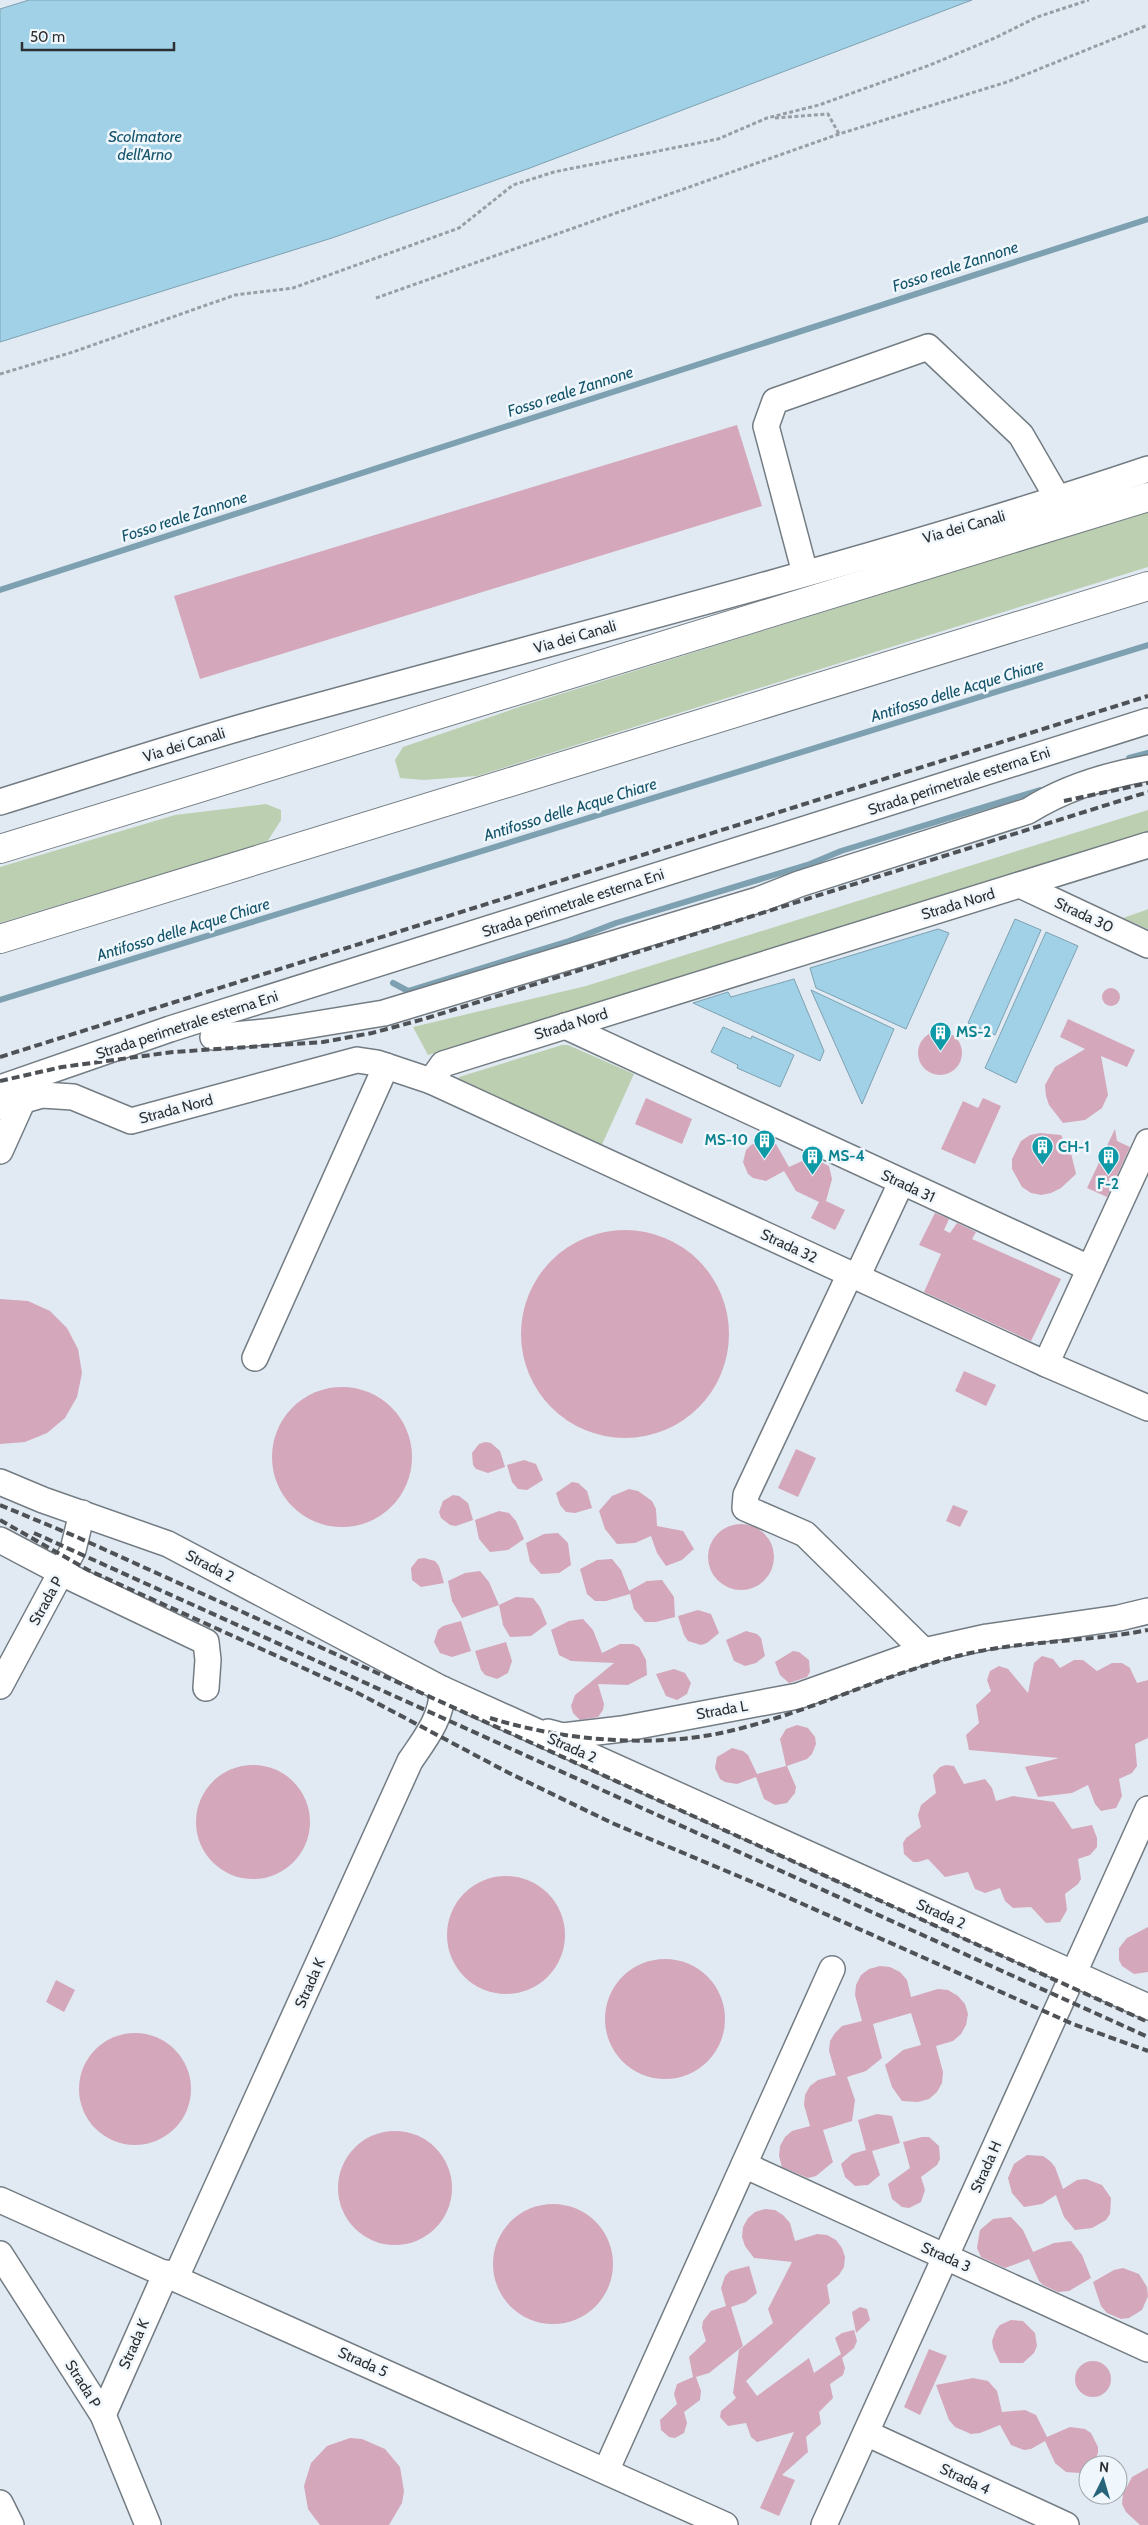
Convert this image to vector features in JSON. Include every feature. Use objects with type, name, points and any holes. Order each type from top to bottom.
[{"type":"highway","points":[[0,849],[1148,497]]},
{"type":"highway","points":[[0,939],[1148,586]]},
{"type":"street","points":[[805,574],[766,426],[775,401],[928,347],[1021,435],[1058,499]]},
{"type":"street","name":"Via dei Canali","points":[[0,802],[251,725],[805,574],[1058,499],[1148,469]]},
{"type":"street","name":"Strada perimetrale esterna Eni","points":[[0,1088],[170,1029],[1148,721]]},
{"type":"street","points":[[213,1037],[274,1031],[384,1013],[758,900],[799,884],[1028,811],[1044,801],[1085,785],[1148,768]]},
{"type":"street","name":"Strada Nord","points":[[12,1104],[42,1095],[73,1097],[130,1121],[357,1060],[386,1066],[431,1081],[443,1064],[1148,845]]},
{"type":"street","name":"Strada 30","points":[[1020,885],[1148,945]]},
{"type":"street","name":"Strada 31","points":[[565,1026],[901,1183],[1090,1268]]},
{"type":"street","points":[[255,1358],[386,1066]]},
{"type":"street","name":"Strada 32","points":[[431,1081],[853,1276],[1148,1408]]},
{"type":"street","points":[[0,1151],[12,1104]]},
{"type":"street","points":[[1046,1364],[1148,1142]]},
{"type":"street","points":[[901,1183],[853,1276],[746,1495],[745,1508],[805,1534],[924,1651]]},
{"type":"street","name":"Strada 2","points":[[0,1482],[42,1500],[168,1544],[442,1689],[1148,2007]]},
{"type":"street","name":"Strada P","points":[[0,1686],[73,1550],[82,1513]]},
{"type":"street","points":[[0,1540],[62,1573],[206,1642],[208,1660],[206,1688]]},
{"type":"street","name":"Strada L","points":[[514,1723],[563,1736],[622,1729],[798,1696],[924,1651],[987,1637],[1119,1618],[1148,1611]]},
{"type":"street","name":"Strada K","points":[[103,2415],[171,2275],[410,1761],[430,1731],[442,1703],[442,1689]]},
{"type":"street","name":"Strada H","points":[[824,2525],[1148,1809]]},
{"type":"street","points":[[606,2471],[832,1969]]},
{"type":"street","name":"Strada 3","points":[[744,2166],[1148,2349]]},
{"type":"street","name":"Strada 5","points":[[0,2200],[171,2275],[725,2525]]},
{"type":"street","name":"Strada P","points":[[0,2254],[103,2415],[148,2525]]},
{"type":"street","name":"Strada 4","points":[[866,2433],[1066,2525]]},
{"type":"street","points":[[0,2503],[10,2525]]},
{"type":"path","points":[[0,374],[73,352],[235,295],[293,288],[370,262],[459,228],[513,184],[554,172],[718,139],[767,118],[820,105],[930,65],[996,38],[1037,16],[1089,0]]},
{"type":"path","points":[[376,298],[839,134],[1007,82],[1148,25]]},
{"type":"path","points":[[767,118],[828,114],[839,134]]},
{"type":"green space","points":[[1148,511],[1148,567],[477,776],[424,780],[400,778],[395,760],[403,747],[522,706]]},
{"type":"green space","points":[[266,804],[281,810],[281,820],[267,842],[0,923],[0,867],[175,815]]},
{"type":"green space","points":[[1148,810],[1148,835],[428,1055],[413,1027],[586,986]]},
{"type":"green space","points":[[1148,909],[1148,929],[1123,918],[1146,910]]},
{"type":"green space","points":[[562,1045],[568,1045],[634,1074],[600,1149],[458,1083],[459,1077]]},
{"type":"water","name":"Scolmatore dell'Arno","points":[[29,0],[972,0],[530,168],[332,238],[0,342],[0,9]]},
{"type":"water","points":[[1015,919],[1041,930],[995,1035],[968,1023]]},
{"type":"water","points":[[938,929],[949,933],[906,1029],[816,988],[810,968]]},
{"type":"water","points":[[1046,932],[1078,946],[1016,1083],[985,1068]]},
{"type":"water","points":[[794,979],[824,1051],[820,1061],[693,1003],[728,992],[731,997]]},
{"type":"water","points":[[811,990],[894,1029],[862,1104]]},
{"type":"water","points":[[723,1027],[751,1039],[752,1036],[794,1055],[780,1087],[737,1068],[738,1065],[711,1052]]},
{"type":"building","points":[[737,425],[762,506],[200,679],[174,596]]},
{"type":"building","points":[[1111,988],[1119,993],[1120,997],[1115,1005],[1111,1006],[1103,1001],[1102,997],[1107,989]]},
{"type":"building","points":[[1068,1019],[1135,1050],[1127,1067],[1101,1056],[1108,1095],[1102,1108],[1085,1120],[1063,1123],[1049,1105],[1045,1085],[1055,1067],[1085,1049],[1060,1037]]},
{"type":"building","name":"MS-2","points":[[936,1031],[944,1031],[956,1037],[962,1053],[956,1069],[944,1075],[936,1075],[924,1069],[918,1057],[918,1049],[924,1037]]},
{"type":"building","points":[[646,1098],[692,1119],[682,1144],[635,1124]]},
{"type":"building","points":[[983,1098],[1001,1106],[975,1164],[941,1149],[963,1101],[978,1108]]},
{"type":"building","points":[[1115,1129],[1117,1141],[1130,1147],[1107,1197],[1087,1188]]},
{"type":"building","name":"CH-1","points":[[1040,1133],[1061,1135],[1071,1153],[1076,1174],[1061,1188],[1041,1195],[1031,1193],[1022,1187],[1012,1169],[1012,1159],[1021,1141],[1030,1135]]},
{"type":"building","points":[[763,1140],[776,1144],[789,1167],[811,1157],[829,1166],[832,1179],[826,1201],[845,1210],[835,1230],[811,1218],[819,1202],[796,1191],[784,1171],[766,1181],[753,1178],[748,1174],[743,1162],[746,1150],[751,1145]]},
{"type":"building","points":[[935,1213],[949,1219],[944,1230],[950,1233],[957,1223],[976,1232],[972,1239],[1061,1279],[1031,1341],[924,1292],[941,1254],[919,1245]]},
{"type":"building","points":[[625,1230],[645,1232],[665,1238],[691,1254],[705,1268],[721,1294],[727,1314],[729,1334],[727,1354],[721,1374],[705,1400],[691,1414],[665,1430],[645,1436],[625,1438],[605,1436],[585,1430],[559,1414],[545,1400],[529,1374],[523,1354],[521,1334],[523,1314],[529,1294],[545,1268],[559,1254],[585,1238],[605,1232]]},
{"type":"building","points":[[0,1299],[28,1301],[50,1311],[67,1328],[78,1349],[82,1373],[77,1397],[65,1418],[47,1433],[25,1442],[0,1444]]},
{"type":"building","points":[[964,1371],[996,1385],[986,1406],[955,1391]]},
{"type":"building","points":[[342,1387],[356,1388],[369,1392],[381,1398],[392,1407],[401,1418],[407,1430],[411,1443],[411,1471],[407,1484],[401,1496],[392,1507],[381,1516],[369,1522],[356,1526],[342,1527],[328,1526],[315,1522],[303,1516],[292,1507],[283,1496],[277,1484],[273,1471],[272,1457],[273,1443],[277,1430],[283,1418],[292,1407],[303,1398],[315,1392],[328,1388]]},
{"type":"building","points":[[491,1443],[500,1451],[505,1467],[488,1473],[476,1469],[473,1465],[472,1453],[479,1444]]},
{"type":"building","points":[[796,1449],[816,1458],[798,1497],[778,1488]]},
{"type":"building","points":[[524,1460],[536,1464],[543,1480],[527,1490],[518,1489],[512,1482],[507,1465]]},
{"type":"building","points":[[572,1482],[578,1483],[587,1491],[592,1508],[575,1513],[566,1512],[560,1505],[556,1493]]},
{"type":"building","points":[[629,1489],[638,1491],[652,1501],[656,1509],[657,1526],[683,1531],[694,1549],[682,1560],[666,1566],[657,1553],[651,1536],[635,1543],[617,1544],[605,1529],[599,1511],[612,1496]]},
{"type":"building","points":[[453,1495],[459,1496],[468,1503],[473,1520],[456,1526],[450,1525],[441,1518],[439,1512],[443,1501]]},
{"type":"building","points":[[953,1505],[968,1511],[960,1527],[946,1521]]},
{"type":"building","points":[[499,1511],[509,1513],[516,1521],[524,1539],[508,1550],[490,1552],[479,1539],[475,1520]]},
{"type":"building","points":[[741,1524],[754,1527],[764,1534],[771,1544],[774,1557],[771,1570],[764,1580],[754,1587],[741,1590],[728,1587],[718,1580],[711,1570],[708,1557],[711,1544],[718,1534],[728,1527]]},
{"type":"building","points":[[558,1533],[568,1543],[571,1565],[559,1573],[541,1574],[530,1562],[526,1543],[544,1534]]},
{"type":"building","points":[[424,1558],[435,1561],[439,1566],[444,1583],[421,1587],[412,1580],[411,1568],[418,1559]]},
{"type":"building","points":[[612,1559],[621,1570],[629,1591],[647,1581],[662,1580],[674,1597],[675,1617],[656,1622],[645,1622],[634,1609],[630,1594],[606,1601],[595,1601],[587,1594],[580,1569],[597,1560]]},
{"type":"building","points":[[480,1571],[489,1582],[499,1605],[462,1618],[452,1601],[448,1581],[465,1573]]},
{"type":"building","points":[[516,1597],[533,1598],[540,1607],[547,1624],[531,1636],[510,1637],[503,1625],[499,1605]]},
{"type":"building","points":[[698,1610],[711,1614],[719,1633],[707,1643],[701,1645],[688,1641],[678,1616]]},
{"type":"building","points":[[583,1619],[593,1630],[602,1653],[620,1644],[633,1644],[639,1647],[646,1660],[647,1675],[628,1685],[598,1684],[604,1704],[603,1710],[598,1717],[580,1720],[573,1713],[571,1706],[575,1695],[614,1663],[571,1661],[559,1655],[551,1630],[569,1621]]},
{"type":"building","points":[[461,1621],[471,1651],[452,1657],[440,1653],[434,1642],[438,1630],[443,1626]]},
{"type":"building","points":[[746,1631],[757,1634],[761,1638],[765,1656],[756,1663],[745,1666],[734,1661],[726,1640]]},
{"type":"building","points":[[506,1642],[512,1661],[508,1673],[497,1679],[485,1675],[481,1670],[475,1651]]},
{"type":"building","points":[[793,1651],[799,1652],[809,1660],[810,1672],[807,1677],[789,1683],[780,1675],[775,1662]]},
{"type":"building","points":[[1042,1656],[1053,1659],[1060,1668],[1074,1660],[1083,1660],[1097,1671],[1112,1663],[1122,1663],[1130,1668],[1137,1683],[1148,1680],[1148,1738],[1135,1744],[1137,1766],[1132,1773],[1119,1779],[1122,1796],[1116,1808],[1101,1811],[1095,1804],[1088,1785],[1072,1793],[1038,1797],[1025,1767],[1059,1758],[969,1750],[966,1735],[979,1723],[976,1705],[991,1691],[987,1680],[990,1671],[999,1666],[1008,1669],[1028,1693],[1034,1663]]},
{"type":"building","points":[[674,1669],[685,1673],[691,1683],[687,1694],[677,1700],[666,1696],[656,1674]]},
{"type":"building","points":[[797,1725],[808,1728],[815,1737],[816,1744],[812,1754],[807,1759],[787,1766],[796,1787],[795,1793],[787,1803],[775,1805],[764,1799],[756,1777],[737,1784],[720,1779],[715,1768],[717,1757],[732,1748],[743,1751],[748,1755],[757,1774],[786,1766],[780,1739],[786,1729]]},
{"type":"building","points":[[253,1765],[275,1770],[293,1782],[305,1800],[310,1822],[305,1844],[293,1862],[275,1874],[253,1879],[231,1874],[213,1862],[201,1844],[196,1822],[201,1800],[213,1782],[231,1770]]},
{"type":"building","points":[[946,1765],[954,1766],[964,1784],[985,1779],[992,1788],[996,1801],[1013,1796],[1054,1802],[1072,1829],[1092,1825],[1097,1838],[1097,1847],[1090,1855],[1078,1859],[1081,1879],[1078,1884],[1065,1894],[1067,1910],[1060,1922],[1046,1923],[1031,1907],[1013,1908],[1005,1901],[1000,1888],[985,1893],[975,1889],[968,1872],[945,1877],[928,1859],[913,1862],[904,1854],[903,1843],[906,1838],[921,1827],[918,1815],[921,1805],[936,1793],[933,1775],[940,1767]]},
{"type":"building","points":[[506,1876],[529,1880],[548,1893],[561,1912],[565,1935],[561,1958],[548,1977],[529,1990],[506,1994],[483,1990],[464,1977],[451,1958],[447,1935],[451,1912],[464,1893],[483,1880]]},
{"type":"building","points":[[1148,1927],[1148,1972],[1134,1974],[1122,1966],[1119,1960],[1119,1948],[1127,1938]]},
{"type":"building","points":[[665,1959],[677,1960],[688,1964],[698,1969],[707,1977],[715,1986],[720,1996],[724,2007],[724,2031],[720,2042],[715,2052],[707,2061],[698,2069],[688,2074],[677,2078],[665,2079],[653,2078],[642,2074],[632,2069],[623,2061],[615,2052],[610,2042],[606,2031],[605,2019],[606,2007],[610,1996],[615,1986],[623,1977],[632,1969],[642,1964],[653,1960]]},
{"type":"building","points":[[880,1966],[890,1967],[900,1972],[907,1980],[911,1997],[938,1989],[948,1990],[958,1996],[965,2004],[968,2014],[966,2025],[961,2034],[953,2041],[936,2046],[943,2072],[942,2083],[937,2092],[929,2099],[918,2102],[902,2101],[892,2087],[885,2065],[903,2050],[921,2045],[911,2013],[873,2024],[882,2058],[866,2071],[847,2077],[855,2100],[852,2121],[823,2130],[833,2162],[816,2176],[808,2178],[782,2167],[779,2156],[780,2146],[785,2137],[792,2131],[810,2126],[804,2105],[805,2095],[810,2086],[818,2080],[836,2075],[829,2051],[830,2041],[842,2026],[862,2021],[855,1995],[856,1985],[861,1975],[869,1969]]},
{"type":"building","points":[[56,1980],[75,1990],[64,2012],[46,2002]]},
{"type":"building","points":[[135,2033],[156,2037],[175,2049],[187,2068],[191,2089],[187,2110],[175,2129],[156,2141],[135,2145],[114,2141],[95,2129],[83,2110],[79,2089],[83,2068],[95,2049],[114,2037]]},
{"type":"building","points":[[877,2114],[892,2116],[900,2143],[872,2151],[880,2175],[868,2185],[855,2186],[845,2177],[841,2164],[852,2154],[866,2150],[858,2120]]},
{"type":"building","points":[[395,2131],[417,2135],[436,2147],[448,2166],[452,2188],[448,2210],[436,2229],[417,2241],[395,2245],[373,2241],[354,2229],[342,2210],[338,2188],[342,2166],[354,2147],[373,2135]]},
{"type":"building","points":[[929,2137],[939,2146],[940,2159],[937,2165],[921,2177],[925,2190],[921,2202],[909,2208],[902,2207],[892,2199],[888,2184],[910,2168],[903,2142]]},
{"type":"building","points":[[1027,2155],[1043,2156],[1050,2161],[1055,2167],[1063,2189],[1077,2180],[1086,2179],[1102,2185],[1111,2198],[1110,2214],[1106,2220],[1092,2228],[1075,2230],[1064,2217],[1056,2195],[1042,2204],[1024,2207],[1012,2193],[1008,2178],[1014,2164]]},
{"type":"building","points":[[553,2204],[565,2205],[576,2209],[586,2214],[595,2222],[603,2231],[608,2241],[612,2252],[612,2276],[608,2287],[603,2297],[595,2306],[586,2314],[576,2319],[565,2323],[553,2324],[541,2323],[530,2319],[520,2314],[511,2306],[503,2297],[498,2287],[494,2276],[493,2264],[494,2252],[498,2241],[503,2231],[511,2222],[520,2214],[530,2209],[541,2205]]},
{"type":"building","points":[[765,2209],[775,2210],[783,2215],[790,2223],[795,2241],[817,2234],[827,2235],[836,2240],[842,2248],[845,2257],[844,2267],[839,2275],[827,2285],[830,2303],[746,2381],[757,2396],[809,2358],[814,2373],[841,2354],[835,2338],[842,2333],[854,2330],[857,2341],[854,2348],[842,2358],[845,2368],[843,2375],[830,2384],[833,2398],[819,2412],[821,2424],[806,2437],[808,2452],[782,2475],[795,2480],[779,2516],[760,2508],[794,2432],[757,2442],[751,2437],[746,2423],[728,2426],[720,2417],[721,2411],[736,2398],[733,2393],[739,2350],[773,2323],[768,2309],[792,2262],[754,2258],[745,2246],[742,2237],[743,2227],[748,2218],[755,2212]]},
{"type":"building","points":[[1011,2217],[1023,2230],[1033,2252],[1054,2243],[1071,2241],[1082,2255],[1091,2278],[1069,2291],[1058,2292],[1039,2281],[1029,2259],[1005,2268],[981,2257],[977,2248],[980,2230],[993,2219]]},
{"type":"building","points":[[749,2266],[757,2293],[746,2302],[731,2307],[743,2346],[709,2373],[696,2377],[701,2391],[700,2400],[684,2412],[687,2423],[684,2433],[675,2438],[669,2437],[661,2430],[660,2420],[677,2404],[674,2394],[677,2384],[693,2377],[689,2357],[706,2341],[702,2328],[703,2321],[711,2311],[726,2306],[721,2288],[725,2276],[730,2271]]},
{"type":"building","points":[[1123,2268],[1139,2274],[1147,2287],[1148,2296],[1142,2310],[1129,2318],[1121,2319],[1107,2313],[1101,2306],[1093,2282],[1114,2270]]},
{"type":"building","points":[[860,2307],[867,2309],[870,2320],[856,2333],[852,2312]]},
{"type":"building","points":[[1011,2320],[1023,2321],[1035,2333],[1037,2346],[1034,2353],[1023,2363],[1000,2363],[993,2348],[992,2341],[996,2330],[1000,2325]]},
{"type":"building","points":[[929,2349],[947,2356],[920,2415],[904,2407]]},
{"type":"building","points":[[1093,2361],[1100,2362],[1106,2366],[1110,2372],[1110,2386],[1106,2392],[1100,2396],[1093,2397],[1086,2396],[1080,2392],[1076,2386],[1075,2379],[1076,2372],[1080,2366],[1086,2362]]},
{"type":"building","points":[[973,2378],[988,2381],[997,2391],[1002,2412],[1025,2410],[1036,2415],[1047,2437],[1070,2427],[1085,2429],[1091,2433],[1098,2447],[1097,2455],[1078,2455],[1078,2473],[1066,2472],[1055,2463],[1045,2441],[1031,2449],[1024,2450],[1011,2445],[1000,2425],[980,2433],[971,2434],[955,2427],[949,2420],[936,2385]]},
{"type":"building","points":[[350,2438],[362,2439],[385,2449],[400,2467],[404,2491],[402,2503],[389,2525],[320,2525],[308,2509],[304,2486],[311,2463],[327,2446]]},
{"type":"building","points":[[1148,2468],[1148,2525],[1140,2525],[1126,2512],[1122,2505],[1128,2505],[1128,2485],[1132,2477]]},
{"type":"waterway","name":"Fosso reale Zannone","points":[[0,590],[1148,219]]},
{"type":"waterway","name":"Antifosso delle Acque Chiare","points":[[0,1000],[1148,645]]},
{"type":"waterway","points":[[1129,758],[1148,753]]},
{"type":"waterway","points":[[393,983],[408,991],[569,941],[616,923],[810,864],[841,851],[1040,790]]},
{"type":"railway","points":[[0,1057],[1148,696]]},
{"type":"railway","points":[[1064,801],[1148,783]]},
{"type":"railway","points":[[0,1081],[62,1067],[173,1052],[323,1042],[372,1033],[424,1019],[1148,792]]},
{"type":"railway","points":[[0,1505],[77,1537],[1148,2022]]},
{"type":"railway","points":[[0,1520],[88,1570],[356,1692],[509,1773],[612,1823],[769,1889],[1073,2024],[1148,2051]]},
{"type":"railway","points":[[34,1533],[1148,2037]]},
{"type":"railway","points":[[490,1718],[546,1732],[605,1739],[635,1741],[693,1738],[750,1726],[893,1676],[974,1652],[1148,1630]]},
{"type":"place","name":"MS-2","points":[[940,1051]]},
{"type":"place","name":"MS-10","points":[[764,1159]]},
{"type":"place","name":"CH-1","points":[[1042,1166]]},
{"type":"place","name":"MS-4","points":[[812,1175]]},
{"type":"place","name":"F-2","points":[[1108,1175]]}]
